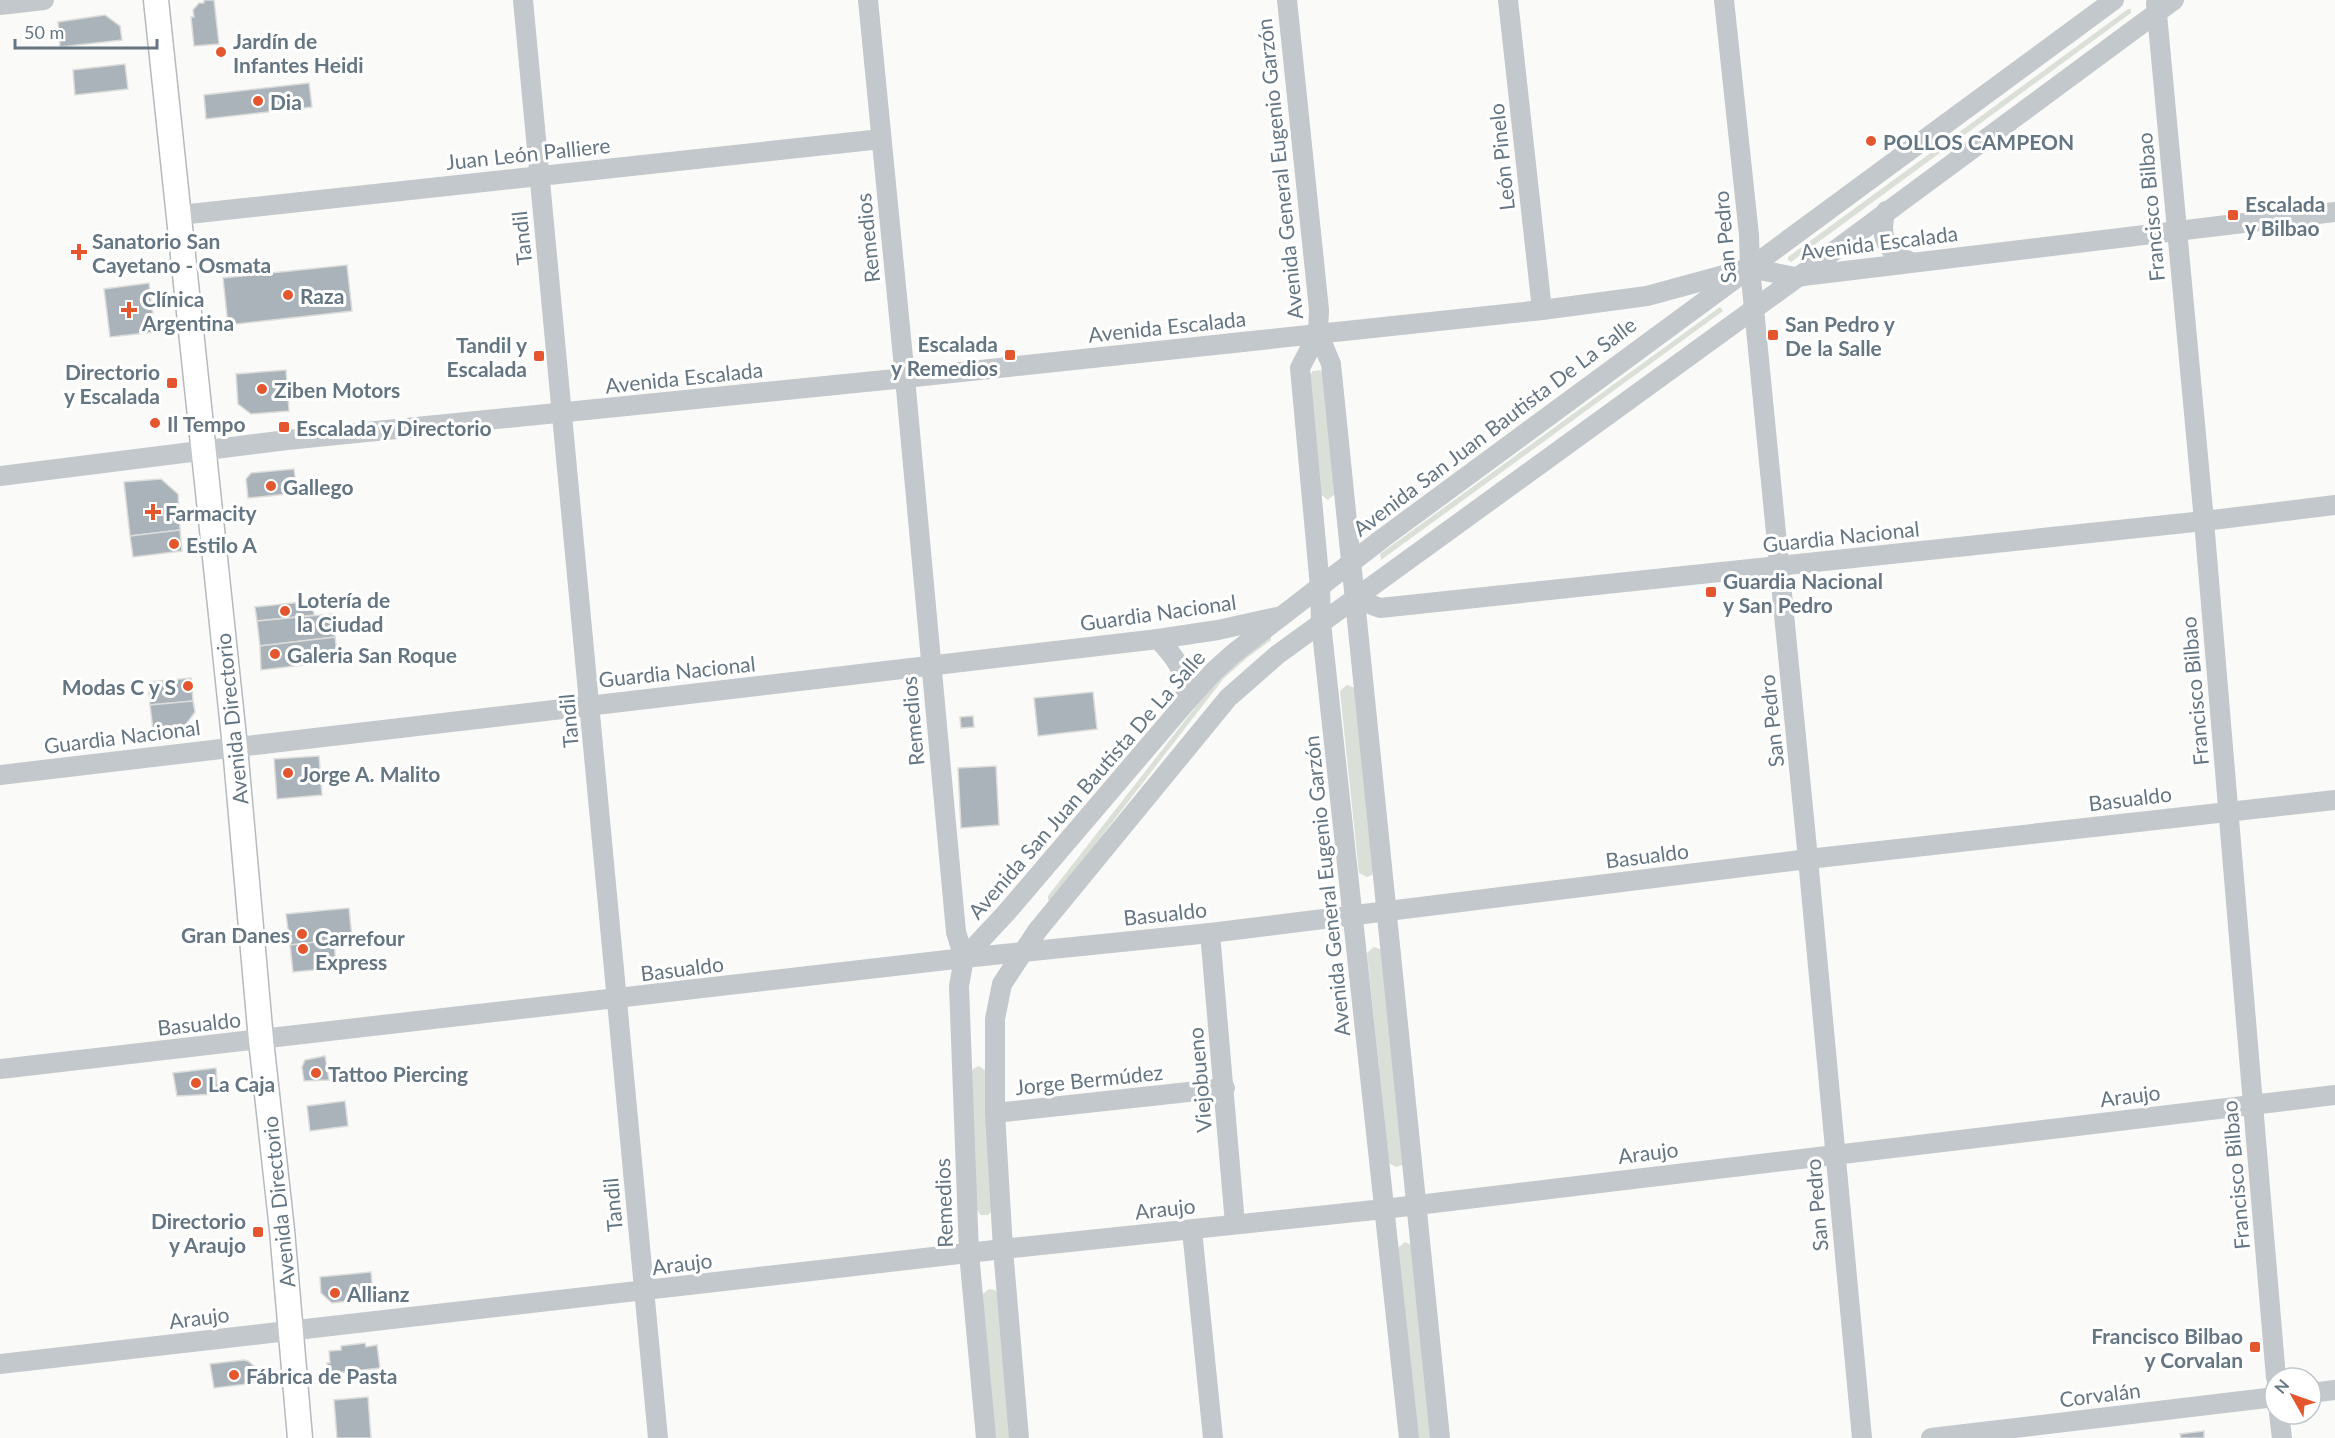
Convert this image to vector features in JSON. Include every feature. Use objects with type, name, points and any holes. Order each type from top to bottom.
[{"type":"main road","name":"Avenida Directorio","points":[[156,0],[235,747],[300,1438]]},
{"type":"street","points":[[0,5],[44,0]]},
{"type":"street","name":"Tandil","points":[[523,0],[658,1438]]},
{"type":"street","name":"Remedios","points":[[868,0],[956,932],[964,958],[959,986],[969,1253],[986,1438]]},
{"type":"street","name":"Avenida General Eugenio Garzón","points":[[1287,0],[1319,310],[1318,333],[1300,368],[1320,587],[1321,622],[1409,1438]]},
{"type":"street","name":"León Pinelo","points":[[1508,0],[1542,310]]},
{"type":"street","name":"San Pedro","points":[[1724,0],[1749,235],[1750,268],[1862,1438]]},
{"type":"street","name":"Avenida San Juan Bautista De La Salle","points":[[964,958],[1006,913],[1187,701],[1234,653],[1392,531],[2114,0]]},
{"type":"street","points":[[1019,1438],[1003,1249],[995,1113],[995,1019],[1002,984],[1022,952],[1228,698],[1277,655],[1887,211],[2157,6],[2174,0]]},
{"type":"street","name":"Francisco Bilbao","points":[[2157,6],[2204,521],[2275,1366]]},
{"type":"street","name":"Juan León Palliere","points":[[180,215],[881,139]]},
{"type":"street","points":[[1887,211],[1882,230],[1884,239],[1895,254],[1911,262]]},
{"type":"street","name":"Avenida Escalada","points":[[0,476],[287,440],[563,414],[1542,310],[1647,296],[1750,268],[1795,278],[1911,262],[2335,212]]},
{"type":"street","name":"Avenida General Eugenio Garzón","points":[[1318,333],[1331,364],[1440,1438]]},
{"type":"street","name":"Guardia Nacional","points":[[1354,598],[1380,608],[1780,567],[2335,505]]},
{"type":"street","name":"Guardia Nacional","points":[[0,775],[1158,639],[1218,630],[1284,615],[1321,622]]},
{"type":"street","points":[[1158,639],[1176,657],[1185,682],[1187,701]]},
{"type":"street","name":"Basualdo","points":[[0,1069],[964,958],[1210,933],[1385,910],[2335,800]]},
{"type":"street","name":"Viejobueno","points":[[1210,933],[1235,1224]]},
{"type":"street","name":"Jorge Bermúdez","points":[[995,1113],[1224,1088]]},
{"type":"street","name":"Araujo","points":[[0,1364],[644,1292],[1003,1249],[1384,1209],[1835,1153],[2335,1095]]},
{"type":"street","points":[[1192,1230],[1213,1438]]},
{"type":"street","name":"Corvalán","points":[[1931,1438],[2263,1398]]},
{"type":"shaded area","points":[[2131,9],[2131,13],[1791,262],[1788,260],[1788,257]]},
{"type":"shaded area","points":[[1720,307],[1723,311],[1381,560],[1380,554]]},
{"type":"shaded area","points":[[1320,370],[1336,493],[1328,500],[1320,494],[1309,376],[1313,371]]},
{"type":"shaded area","points":[[1271,636],[1271,640],[1224,678],[1052,900],[1048,900],[1048,896],[1219,677]]},
{"type":"shaded area","points":[[1347,685],[1355,688],[1374,871],[1367,877],[1359,873],[1340,691]]},
{"type":"shaded area","points":[[1374,947],[1382,950],[1404,1161],[1402,1165],[1396,1167],[1389,1163],[1367,953]]},
{"type":"shaded area","points":[[979,1066],[986,1071],[992,1211],[988,1215],[981,1215],[976,1209],[971,1073]]},
{"type":"shaded area","points":[[1405,1242],[1412,1245],[1432,1438],[1417,1438],[1397,1249]]},
{"type":"shaded area","points":[[989,1289],[999,1294],[1011,1438],[995,1438],[982,1295]]},
{"type":"building","points":[[204,0],[214,0],[219,44],[194,46],[191,17],[194,17],[193,10],[199,3],[204,3]]},
{"type":"building","points":[[105,15],[120,26],[122,40],[60,47],[58,22]]},
{"type":"building","points":[[125,64],[128,89],[75,95],[73,70]]},
{"type":"building","name":"Dia","points":[[309,83],[312,107],[206,119],[204,95]]},
{"type":"building","name":"Raza","points":[[347,265],[352,311],[228,325],[223,278]]},
{"type":"building","name":"Clínica Argentina","points":[[149,283],[155,332],[110,337],[104,289]]},
{"type":"building","name":"Ziben Motors","points":[[286,370],[289,411],[251,414],[238,404],[236,374]]},
{"type":"building","name":"Gallego","points":[[294,469],[297,493],[248,498],[246,479],[251,473]]},
{"type":"building","name":"Farmacity","points":[[161,479],[178,494],[180,530],[130,536],[124,482]]},
{"type":"building","points":[[180,530],[182,551],[133,557],[130,536]]},
{"type":"building","name":"Lotería de la Ciudad","points":[[312,601],[314,615],[257,621],[255,607]]},
{"type":"building","points":[[332,614],[335,637],[260,646],[257,621]]},
{"type":"building","points":[[335,637],[338,661],[261,670],[260,646]]},
{"type":"building","points":[[191,678],[193,701],[150,705],[148,682]]},
{"type":"building","points":[[1093,692],[1097,729],[1038,736],[1034,698]]},
{"type":"building","points":[[193,701],[195,712],[184,727],[153,730],[150,705]]},
{"type":"building","points":[[973,716],[974,727],[961,728],[960,717]]},
{"type":"building","points":[[319,756],[322,795],[277,799],[274,759]]},
{"type":"building","points":[[996,766],[999,825],[961,828],[958,768]]},
{"type":"building","points":[[349,908],[352,938],[290,945],[286,914]]},
{"type":"building","points":[[334,940],[336,968],[293,972],[290,945]]},
{"type":"building","name":"Tattoo Piercing","points":[[325,1056],[329,1080],[304,1081],[302,1067],[305,1060]]},
{"type":"building","name":"La Caja","points":[[216,1068],[218,1094],[177,1096],[173,1073]]},
{"type":"building","points":[[345,1101],[348,1126],[310,1131],[307,1106]]},
{"type":"building","points":[[371,1272],[373,1298],[332,1303],[321,1293],[320,1277]]},
{"type":"building","points":[[365,1343],[366,1347],[377,1345],[380,1368],[328,1374],[329,1351],[341,1350],[341,1346]]},
{"type":"building","name":"Fábrica de Pasta","points":[[244,1360],[255,1367],[257,1383],[214,1388],[210,1364]]},
{"type":"building","points":[[368,1397],[371,1438],[337,1438],[334,1400]]},
{"type":"building","points":[[2204,1431],[2204,1438],[2181,1438],[2180,1434]]},
{"type":"place","name":"Jardín de Infantes Heidi","points":[[221,52]]},
{"type":"place","name":"Dia","points":[[258,101]]},
{"type":"place","name":"POLLOS CAMPEON","points":[[1871,141]]},
{"type":"place","name":"Escalada y Bilbao","points":[[2233,215]]},
{"type":"place","name":"Sanatorio San Cayetano - Osmata","points":[[79,252]]},
{"type":"place","name":"Raza","points":[[288,295]]},
{"type":"place","name":"Clínica Argentina","points":[[129,310]]},
{"type":"place","name":"San Pedro y De la Salle","points":[[1773,335]]},
{"type":"place","name":"Escalada y Remedios","points":[[1010,355]]},
{"type":"place","name":"Tandil y Escalada","points":[[539,356]]},
{"type":"place","name":"Directorio y Escalada","points":[[172,383]]},
{"type":"place","name":"Ziben Motors","points":[[262,389]]},
{"type":"place","name":"Il Tempo","points":[[155,423]]},
{"type":"place","name":"Escalada y Directorio","points":[[284,427]]},
{"type":"place","name":"Gallego","points":[[271,486]]},
{"type":"place","name":"Farmacity","points":[[153,512]]},
{"type":"place","name":"Estilo A","points":[[174,544]]},
{"type":"place","name":"Guardia Nacional y San Pedro","points":[[1711,592]]},
{"type":"place","name":"Lotería de la Ciudad","points":[[285,611]]},
{"type":"place","name":"Galeria San Roque","points":[[275,654]]},
{"type":"place","name":"Modas C y S","points":[[188,686]]},
{"type":"place","name":"Jorge A. Malito","points":[[288,773]]},
{"type":"place","name":"Gran Danes","points":[[302,934]]},
{"type":"place","name":"Carrefour Express","points":[[303,949]]},
{"type":"place","name":"Tattoo Piercing","points":[[316,1073]]},
{"type":"place","name":"La Caja","points":[[196,1083]]},
{"type":"place","name":"Directorio y Araujo","points":[[258,1232]]},
{"type":"place","name":"Allianz","points":[[335,1293]]},
{"type":"place","name":"Francisco Bilbao y Corvalan","points":[[2255,1347]]},
{"type":"place","name":"Fábrica de Pasta","points":[[234,1375]]}]
